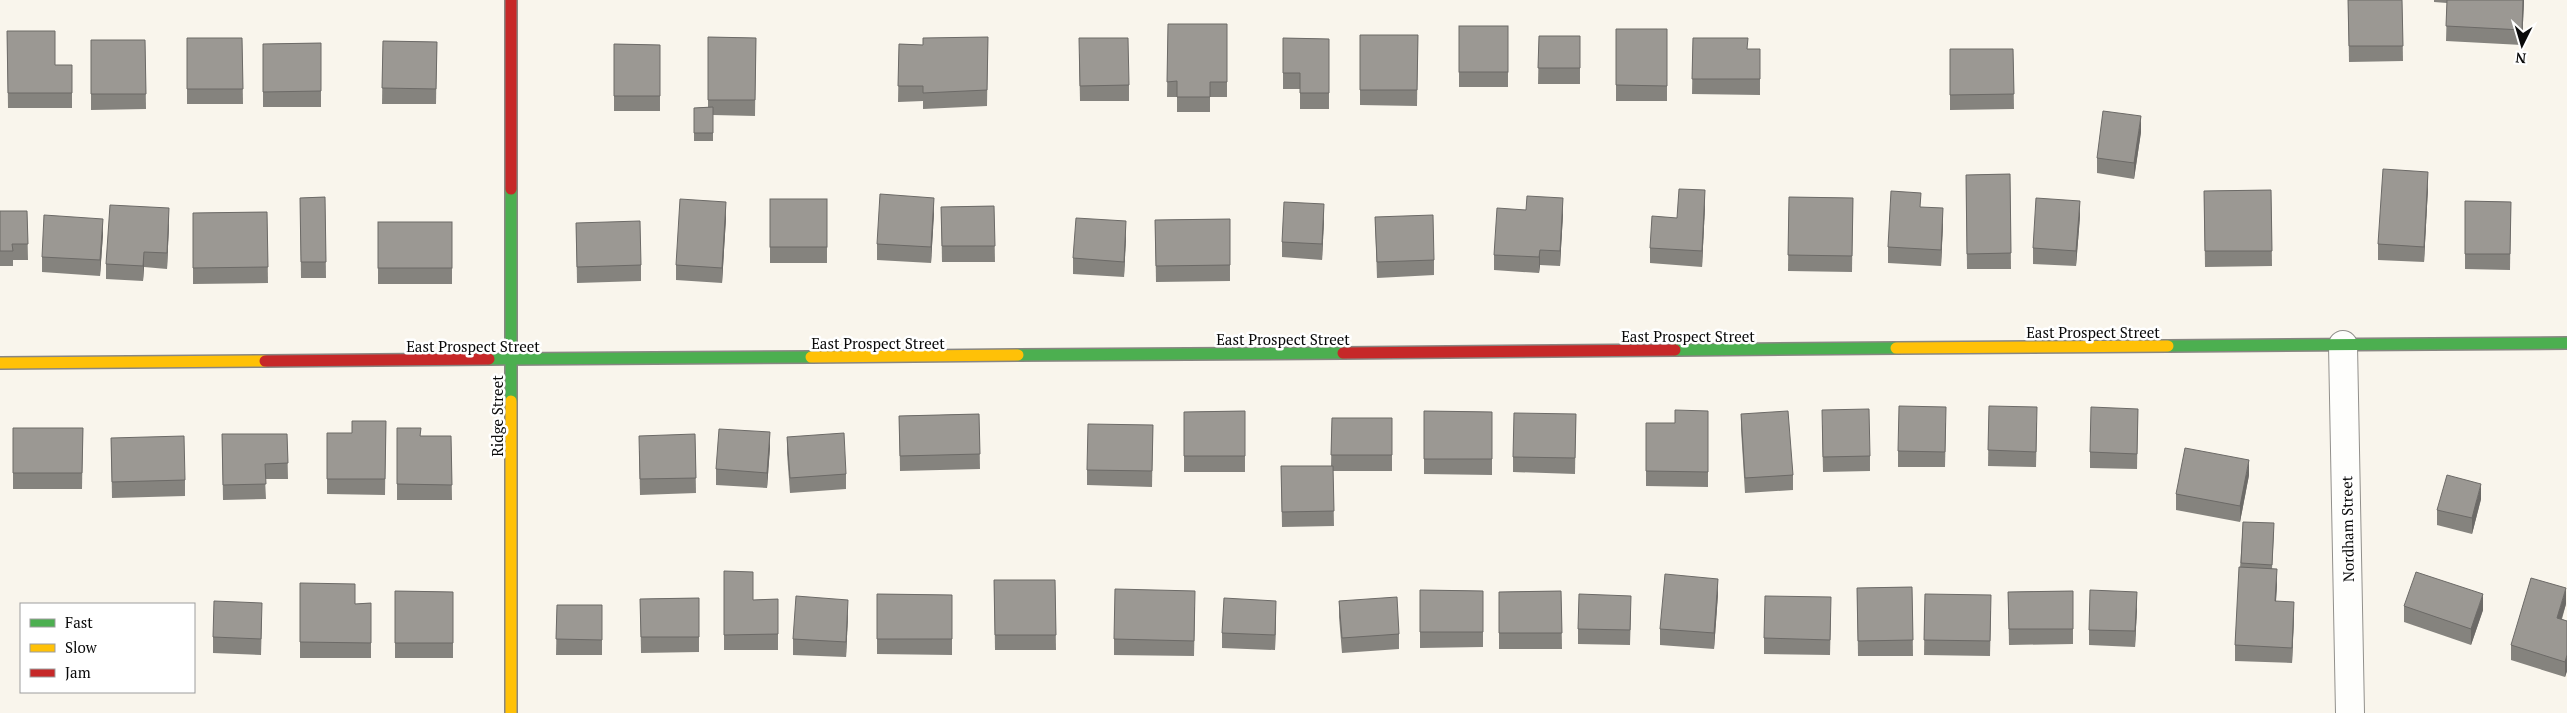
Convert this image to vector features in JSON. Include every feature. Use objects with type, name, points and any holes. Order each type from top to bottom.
[{"type":"street","name":"Ridge Street","points":[[511,0],[513,361],[511,713]]},
{"type":"street","name":"East Prospect Street","points":[[0,363],[513,361],[2567,343]]},
{"type":"street","name":"Nordham Street","points":[[2343,345],[2350,713]]},
{"type":"building","points":[[2348,0],[2402,0],[2403,46],[2349,46]]},
{"type":"building","points":[[2447,0],[2523,0],[2522,30],[2446,26]]},
{"type":"building","points":[[1168,24],[1227,24],[1227,82],[1210,82],[1210,97],[1177,97],[1177,81],[1167,82]]},
{"type":"building","points":[[1459,26],[1508,26],[1508,72],[1459,72]]},
{"type":"building","points":[[1616,29],[1667,29],[1667,86],[1616,85]]},
{"type":"building","points":[[7,31],[55,31],[55,65],[72,65],[72,93],[8,93]]},
{"type":"building","points":[[1360,35],[1418,35],[1417,90],[1360,90]]},
{"type":"building","points":[[1539,36],[1580,36],[1580,68],[1538,68]]},
{"type":"building","points":[[708,37],[756,38],[755,100],[708,100]]},
{"type":"building","points":[[988,37],[987,90],[923,93],[923,86],[898,86],[899,44],[923,45],[923,38]]},
{"type":"building","points":[[187,38],[242,38],[243,89],[187,89]]},
{"type":"building","points":[[1079,38],[1128,38],[1129,85],[1080,86]]},
{"type":"building","points":[[1283,38],[1329,39],[1329,93],[1300,93],[1300,73],[1283,73]]},
{"type":"building","points":[[1693,38],[1748,38],[1747,49],[1760,49],[1760,79],[1692,79]]},
{"type":"building","points":[[91,40],[145,40],[146,94],[91,94]]},
{"type":"building","points":[[383,41],[437,42],[436,89],[382,88]]},
{"type":"building","points":[[321,43],[321,91],[263,92],[263,44]]},
{"type":"building","points":[[614,44],[660,45],[660,96],[614,96]]},
{"type":"building","points":[[1950,49],[2013,49],[2014,94],[1950,95]]},
{"type":"building","points":[[713,107],[713,133],[694,133],[694,108]]},
{"type":"building","points":[[2103,111],[2141,116],[2134,163],[2097,158]]},
{"type":"building","points":[[2383,169],[2428,172],[2424,247],[2378,244]]},
{"type":"building","points":[[2010,174],[2011,253],[1967,254],[1966,175]]},
{"type":"building","points":[[1679,189],[1705,190],[1702,251],[1650,248],[1652,216],[1677,218]]},
{"type":"building","points":[[2271,190],[2272,251],[2205,251],[2204,191]]},
{"type":"building","points":[[1891,191],[1921,193],[1920,207],[1943,208],[1941,250],[1888,247]]},
{"type":"building","points":[[880,194],[934,198],[931,247],[877,244]]},
{"type":"building","points":[[1527,196],[1563,198],[1560,251],[1540,250],[1539,257],[1494,255],[1497,208],[1526,210]]},
{"type":"building","points":[[325,197],[326,262],[301,262],[300,198]]},
{"type":"building","points":[[1789,197],[1853,198],[1852,256],[1788,255]]},
{"type":"building","points":[[2036,198],[2080,201],[2076,251],[2033,248]]},
{"type":"building","points":[[680,199],[726,202],[722,268],[676,265]]},
{"type":"building","points":[[770,199],[827,199],[827,247],[770,247]]},
{"type":"building","points":[[2465,201],[2511,202],[2510,254],[2465,254]]},
{"type":"building","points":[[1284,202],[1324,204],[1322,244],[1282,242]]},
{"type":"building","points":[[110,205],[169,208],[167,253],[144,252],[143,266],[106,264]]},
{"type":"building","points":[[994,206],[995,246],[942,246],[941,207]]},
{"type":"building","points":[[0,211],[27,211],[28,244],[12,244],[13,251],[0,251]]},
{"type":"building","points":[[267,212],[268,267],[193,268],[193,213]]},
{"type":"building","points":[[44,215],[103,219],[100,260],[42,257]]},
{"type":"building","points":[[1433,215],[1434,260],[1377,262],[1375,217]]},
{"type":"building","points":[[1076,218],[1126,221],[1124,262],[1073,258]]},
{"type":"building","points":[[1230,219],[1230,265],[1156,266],[1155,220]]},
{"type":"building","points":[[640,221],[641,265],[577,267],[576,223]]},
{"type":"building","points":[[378,222],[452,222],[452,268],[378,268]]},
{"type":"building","points":[[1899,406],[1946,407],[1945,452],[1898,451]]},
{"type":"building","points":[[1989,406],[2037,407],[2036,452],[1988,450]]},
{"type":"building","points":[[2091,407],[2138,409],[2137,454],[2090,452]]},
{"type":"building","points":[[1869,409],[1870,456],[1823,457],[1822,410]]},
{"type":"building","points":[[1675,410],[1708,411],[1708,472],[1646,471],[1646,423],[1675,423]]},
{"type":"building","points":[[1245,411],[1245,456],[1184,456],[1184,412]]},
{"type":"building","points":[[1424,411],[1492,412],[1492,459],[1424,459]]},
{"type":"building","points":[[1788,411],[1793,475],[1745,478],[1741,414]]},
{"type":"building","points":[[1514,413],[1576,414],[1575,458],[1513,457]]},
{"type":"building","points":[[979,414],[980,454],[900,456],[899,416]]},
{"type":"building","points":[[1332,418],[1392,418],[1392,455],[1331,455]]},
{"type":"building","points":[[352,421],[386,421],[385,479],[327,479],[327,433],[352,433]]},
{"type":"building","points":[[1088,424],[1153,425],[1152,471],[1087,470]]},
{"type":"building","points":[[13,428],[83,428],[82,473],[13,473]]},
{"type":"building","points":[[397,428],[421,428],[420,436],[451,436],[452,485],[397,484]]},
{"type":"building","points":[[719,429],[770,432],[767,473],[716,469]]},
{"type":"building","points":[[844,433],[846,474],[790,478],[787,437]]},
{"type":"building","points":[[222,434],[287,434],[288,463],[265,464],[266,484],[223,485]]},
{"type":"building","points":[[695,434],[696,478],[640,479],[639,436]]},
{"type":"building","points":[[184,436],[185,480],[112,482],[111,438]]},
{"type":"building","points":[[2185,448],[2249,460],[2240,506],[2176,494]]},
{"type":"building","points":[[1281,466],[1333,466],[1334,511],[1282,512]]},
{"type":"building","points":[[2447,475],[2481,484],[2472,518],[2437,510]]},
{"type":"building","points":[[2243,522],[2274,523],[2272,565],[2241,563]]},
{"type":"building","points":[[2239,567],[2277,569],[2275,601],[2294,602],[2292,648],[2235,645]]},
{"type":"building","points":[[724,571],[753,572],[753,600],[778,599],[778,634],[724,635]]},
{"type":"building","points":[[2416,572],[2483,594],[2471,629],[2404,606]]},
{"type":"building","points":[[1665,574],[1718,579],[1714,633],[1660,629]]},
{"type":"building","points":[[2531,578],[2566,588],[2557,618],[2567,621],[2567,655],[2565,662],[2511,645]]},
{"type":"building","points":[[994,580],[1055,580],[1056,635],[995,635]]},
{"type":"building","points":[[300,583],[355,584],[355,604],[371,603],[371,643],[300,642]]},
{"type":"building","points":[[1912,587],[1913,640],[1858,641],[1857,588]]},
{"type":"building","points":[[1115,589],[1195,591],[1194,641],[1114,639]]},
{"type":"building","points":[[1420,590],[1483,591],[1483,632],[1420,632]]},
{"type":"building","points":[[2090,590],[2137,592],[2135,631],[2089,630]]},
{"type":"building","points":[[395,591],[453,592],[453,643],[395,643]]},
{"type":"building","points":[[1561,591],[1562,633],[1499,633],[1499,592]]},
{"type":"building","points":[[2073,591],[2073,629],[2009,629],[2008,592]]},
{"type":"building","points":[[877,594],[952,595],[952,639],[877,639]]},
{"type":"building","points":[[1579,594],[1631,596],[1630,630],[1578,629]]},
{"type":"building","points":[[1925,594],[1991,595],[1990,641],[1924,640]]},
{"type":"building","points":[[796,596],[848,600],[846,642],[793,639]]},
{"type":"building","points":[[1765,596],[1831,597],[1830,640],[1764,638]]},
{"type":"building","points":[[1397,597],[1399,634],[1342,638],[1339,601]]},
{"type":"building","points":[[699,598],[699,637],[641,637],[640,599]]},
{"type":"building","points":[[1224,598],[1276,601],[1275,635],[1222,633]]},
{"type":"building","points":[[214,601],[262,603],[261,639],[213,637]]},
{"type":"building","points":[[557,605],[602,605],[602,640],[556,639]]},
{"type":"traffic: fast","points":[[511,189],[511,401]]},
{"type":"traffic: fast","points":[[2168,346],[2567,343]]},
{"type":"traffic: fast","points":[[1675,350],[1896,348]]},
{"type":"traffic: fast","points":[[1018,355],[1343,353]]},
{"type":"traffic: fast","points":[[489,359],[811,357]]},
{"type":"traffic: slow","points":[[1896,348],[2168,346]]},
{"type":"traffic: slow","points":[[811,357],[1018,355]]},
{"type":"traffic: slow","points":[[0,363],[265,361]]},
{"type":"traffic: slow","points":[[511,401],[511,713]]},
{"type":"traffic: jam","points":[[511,0],[511,189]]},
{"type":"traffic: jam","points":[[1343,353],[1675,350]]},
{"type":"traffic: jam","points":[[265,361],[489,359]]}]
